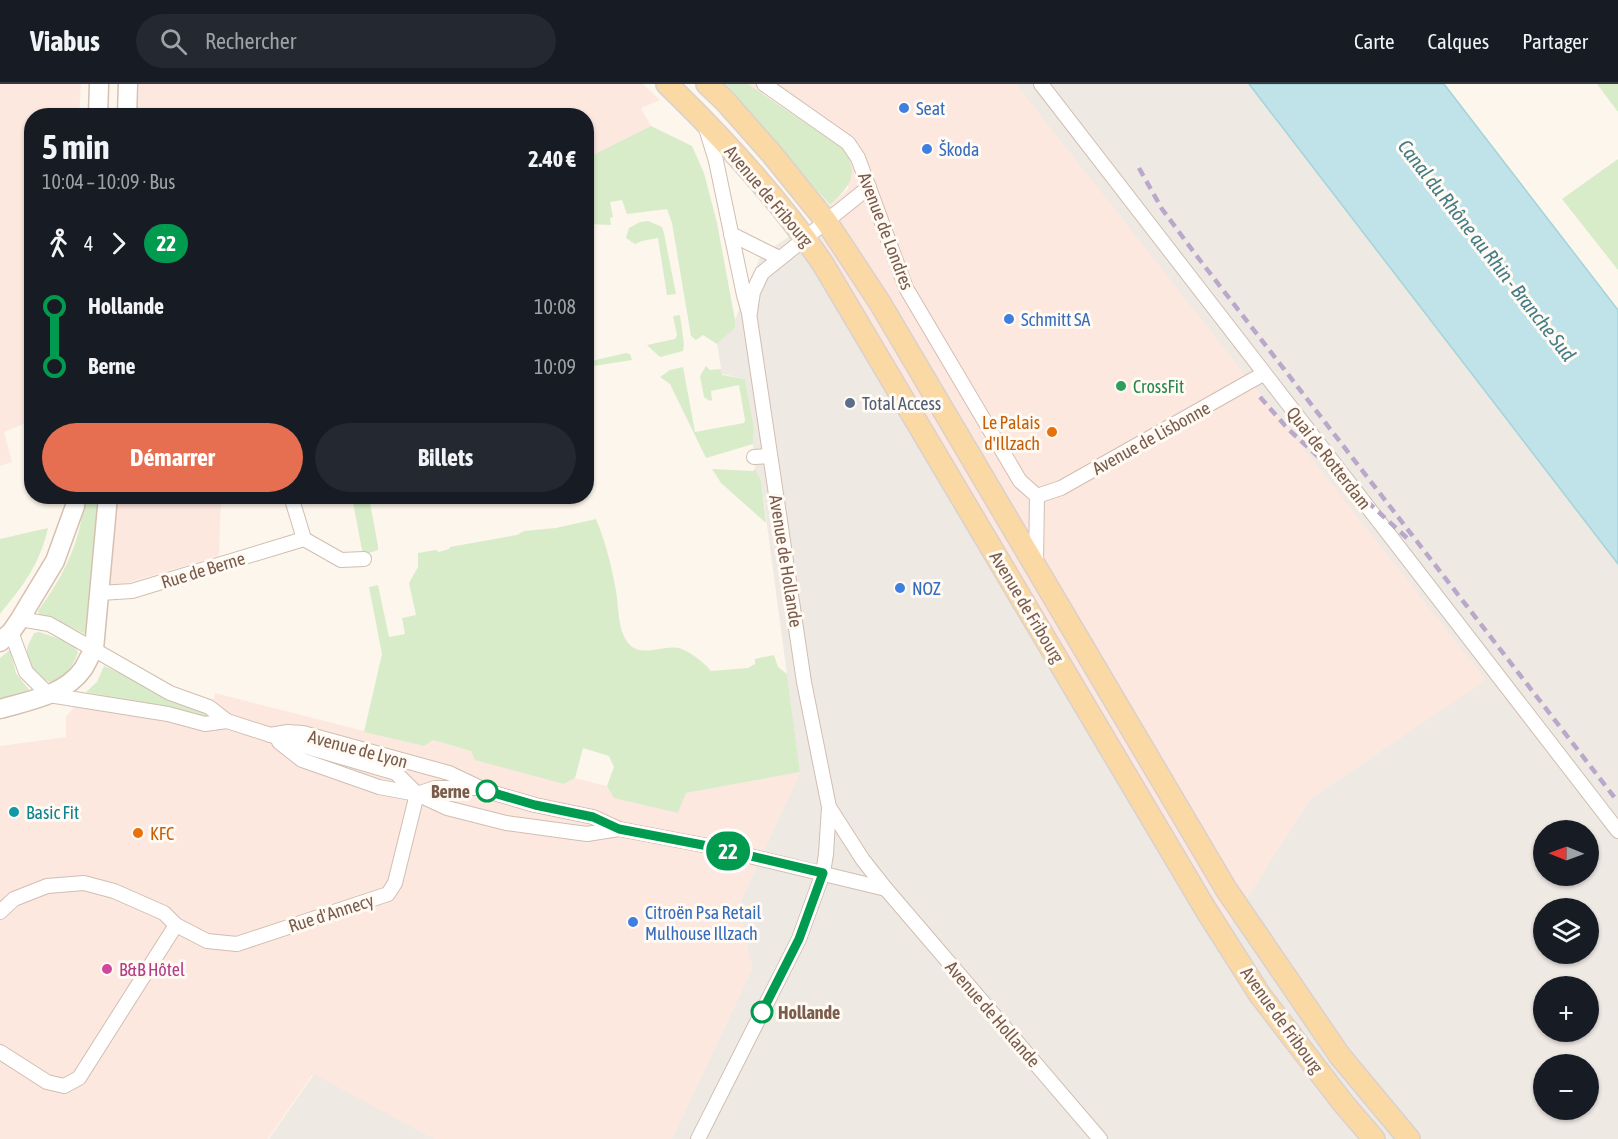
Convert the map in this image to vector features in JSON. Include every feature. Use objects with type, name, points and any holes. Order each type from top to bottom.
[{"type":"main road","points":[[98,108],[99,84]]},
{"type":"main road","points":[[127,108],[128,84]]},
{"type":"main road","name":"Avenue de Fribourg","points":[[668,84],[748,168],[805,238],[891,376],[1206,910],[1260,994],[1343,1103],[1374,1139]]},
{"type":"main road","name":"Avenue de Fribourg","points":[[707,84],[771,153],[826,221],[880,303],[1232,897],[1340,1056],[1409,1139]]},
{"type":"main road","points":[[10,631],[55,561],[75,504]]},
{"type":"main road","points":[[0,709],[49,694],[69,683],[83,670],[94,649],[107,504]]},
{"type":"street","name":"Avenue de Londres","points":[[764,84],[785,89],[849,143],[858,158],[906,288],[1020,481],[1037,496]]},
{"type":"street","name":"Quai de Rotterdam","points":[[1041,84],[1618,831]]},
{"type":"street","name":"Avenue de Hollande","points":[[698,1139],[799,939],[823,873],[829,807],[804,682],[749,313],[716,161],[702,118]]},
{"type":"street","name":"Avenue de Hollande","points":[[749,313],[762,273],[869,187]]},
{"type":"street","points":[[731,234],[779,258]]},
{"type":"street","name":"Avenue de Lisbonne","points":[[1037,496],[1061,488],[1263,374]]},
{"type":"street","points":[[754,457],[770,456]]},
{"type":"street","points":[[1036,566],[1037,496]]},
{"type":"street","points":[[293,504],[304,539],[342,560],[364,559]]},
{"type":"street","name":"Rue de Berne","points":[[100,593],[132,591],[304,539]]},
{"type":"street","name":"Avenue de Lyon","points":[[10,631],[49,624],[170,693],[209,707],[227,721],[270,735],[302,760],[379,787],[417,794],[447,808],[506,823],[587,834],[619,829]]},
{"type":"street","points":[[10,631],[26,672],[49,694]]},
{"type":"street","name":"Avenue de Lyon","points":[[49,694],[168,714],[205,724],[227,721]]},
{"type":"street","name":"Avenue de Lyon","points":[[270,735],[288,732],[303,733],[449,774],[477,788],[535,805],[593,817],[619,829],[708,846],[823,873]]},
{"type":"street","name":"Avenue de Lyon","points":[[417,794],[435,788],[477,788]]},
{"type":"street","name":"Rue d'Annecy","points":[[0,912],[14,899],[47,886],[84,883],[114,891],[164,913],[176,925],[207,941],[237,944],[388,894],[395,883],[417,794]]},
{"type":"street","name":"Avenue de Hollande","points":[[829,807],[863,860],[886,889],[1100,1139]]},
{"type":"street","points":[[823,873],[886,889]]},
{"type":"street","points":[[0,1052],[48,1082],[64,1086],[80,1078],[176,925]]},
{"type":"shaded area","points":[[0,84],[81,84],[79,108],[24,108],[24,424],[4,432],[12,462],[0,466]]},
{"type":"shaded area","points":[[139,84],[643,84],[660,100],[641,108],[651,126],[594,154],[594,108],[138,108]]},
{"type":"shaded area","points":[[748,84],[1017,84],[1488,679],[1310,799],[1230,926],[809,224],[848,189],[848,156],[841,147]]},
{"type":"shaded area","points":[[1016,84],[1249,84],[1618,564],[1618,1139],[672,1139],[752,969],[739,905],[800,772],[761,480],[755,469],[754,428],[745,379],[722,374],[717,344],[735,328],[735,320],[761,255],[809,224],[1230,925],[1310,799],[1486,680]]},
{"type":"shaded area","points":[[115,504],[221,504],[219,556],[110,588]]},
{"type":"shaded area","points":[[86,692],[211,714],[215,693],[423,746],[432,740],[471,751],[564,784],[575,778],[607,786],[614,796],[678,813],[686,793],[800,772],[739,905],[752,969],[672,1139],[431,1139],[312,1075],[268,1139],[0,1139],[0,746],[66,737],[66,717]]},
{"type":"shaded area","points":[[314,1074],[434,1139],[269,1139]]},
{"type":"green space","points":[[722,84],[748,84],[841,147],[851,164],[851,179],[843,192],[830,205]]},
{"type":"green space","points":[[1597,84],[1618,84],[1618,112]]},
{"type":"green space","points":[[651,126],[692,146],[704,173],[717,223],[735,320],[735,328],[717,344],[703,335],[696,340],[691,336],[672,223],[667,209],[627,214],[622,200],[610,202],[613,217],[610,218],[611,225],[594,224],[594,154]]},
{"type":"green space","points":[[1618,159],[1618,270],[1562,199]]},
{"type":"green space","points":[[648,221],[662,227],[676,294],[667,295],[658,238],[635,244],[626,238],[629,228],[640,222]]},
{"type":"green space","points":[[680,315],[683,351],[660,357],[647,345],[675,339],[677,335],[673,316]]},
{"type":"green space","points":[[626,353],[630,354],[632,360],[594,366],[594,360]]},
{"type":"green space","points":[[706,366],[710,370],[721,369],[722,375],[745,379],[754,428],[753,444],[706,458],[670,384],[660,377],[670,370],[683,367],[695,432],[744,423],[739,385],[711,391],[712,400],[710,401],[704,397],[700,376]]},
{"type":"green space","points":[[712,469],[753,471],[755,469],[761,480],[766,523],[721,483]]},
{"type":"green space","points":[[84,504],[99,504],[85,634],[54,619],[39,615],[38,611],[70,557]]},
{"type":"green space","points":[[353,504],[370,504],[378,550],[363,555]]},
{"type":"green space","points":[[596,519],[612,569],[621,628],[631,646],[644,651],[682,649],[696,657],[711,671],[748,668],[755,664],[755,659],[774,655],[778,667],[787,674],[800,772],[686,793],[678,813],[614,798],[607,786],[614,767],[609,756],[583,748],[575,778],[564,784],[475,760],[471,751],[433,740],[424,746],[364,732],[382,654],[369,587],[378,585],[389,637],[405,634],[402,618],[416,615],[409,583],[418,567],[418,553],[436,550],[439,552],[450,547],[517,535],[524,531],[556,528]]},
{"type":"green space","points":[[48,528],[30,574],[0,614],[0,539]]},
{"type":"green space","points":[[39,632],[72,643],[78,652],[68,670],[52,683],[35,670],[27,656],[28,646],[34,633]]},
{"type":"green space","points":[[10,650],[16,673],[29,690],[0,700],[0,658]]},
{"type":"green space","points":[[104,666],[211,714],[209,717],[86,692],[97,682]]},
{"type":"water","name":"Canal du Rhône au Rhin - Branche Sud","points":[[1249,84],[1444,84],[1618,310],[1618,564]]},
{"type":"railway","points":[[1139,168],[1162,209],[1196,255],[1618,802]]},
{"type":"railway","points":[[1260,397],[1288,429],[1407,538]]},
{"type":"bus line","name":"22","points":[[487,791],[535,805],[593,817],[619,829],[708,846],[823,873],[799,939],[762,1012]]},
{"type":"place","name":"Seat","points":[[904,108]]},
{"type":"place","name":"Škoda","points":[[927,149]]},
{"type":"place","name":"Schmitt SA","points":[[1009,319]]},
{"type":"place","name":"CrossFit","points":[[1121,386]]},
{"type":"place","name":"Total Access","points":[[850,403]]},
{"type":"place","name":"Le Palais d'Illzach","points":[[1052,432]]},
{"type":"place","name":"NOZ","points":[[900,588]]},
{"type":"place","name":"Berne","points":[[487,791]]},
{"type":"place","name":"Basic Fit","points":[[14,812]]},
{"type":"place","name":"KFC","points":[[138,833]]},
{"type":"place","name":"Citroën Psa Retail Mulhouse Illzach","points":[[633,922]]},
{"type":"place","name":"B&B Hôtel","points":[[107,969]]},
{"type":"place","name":"Hollande","points":[[762,1012]]}]
